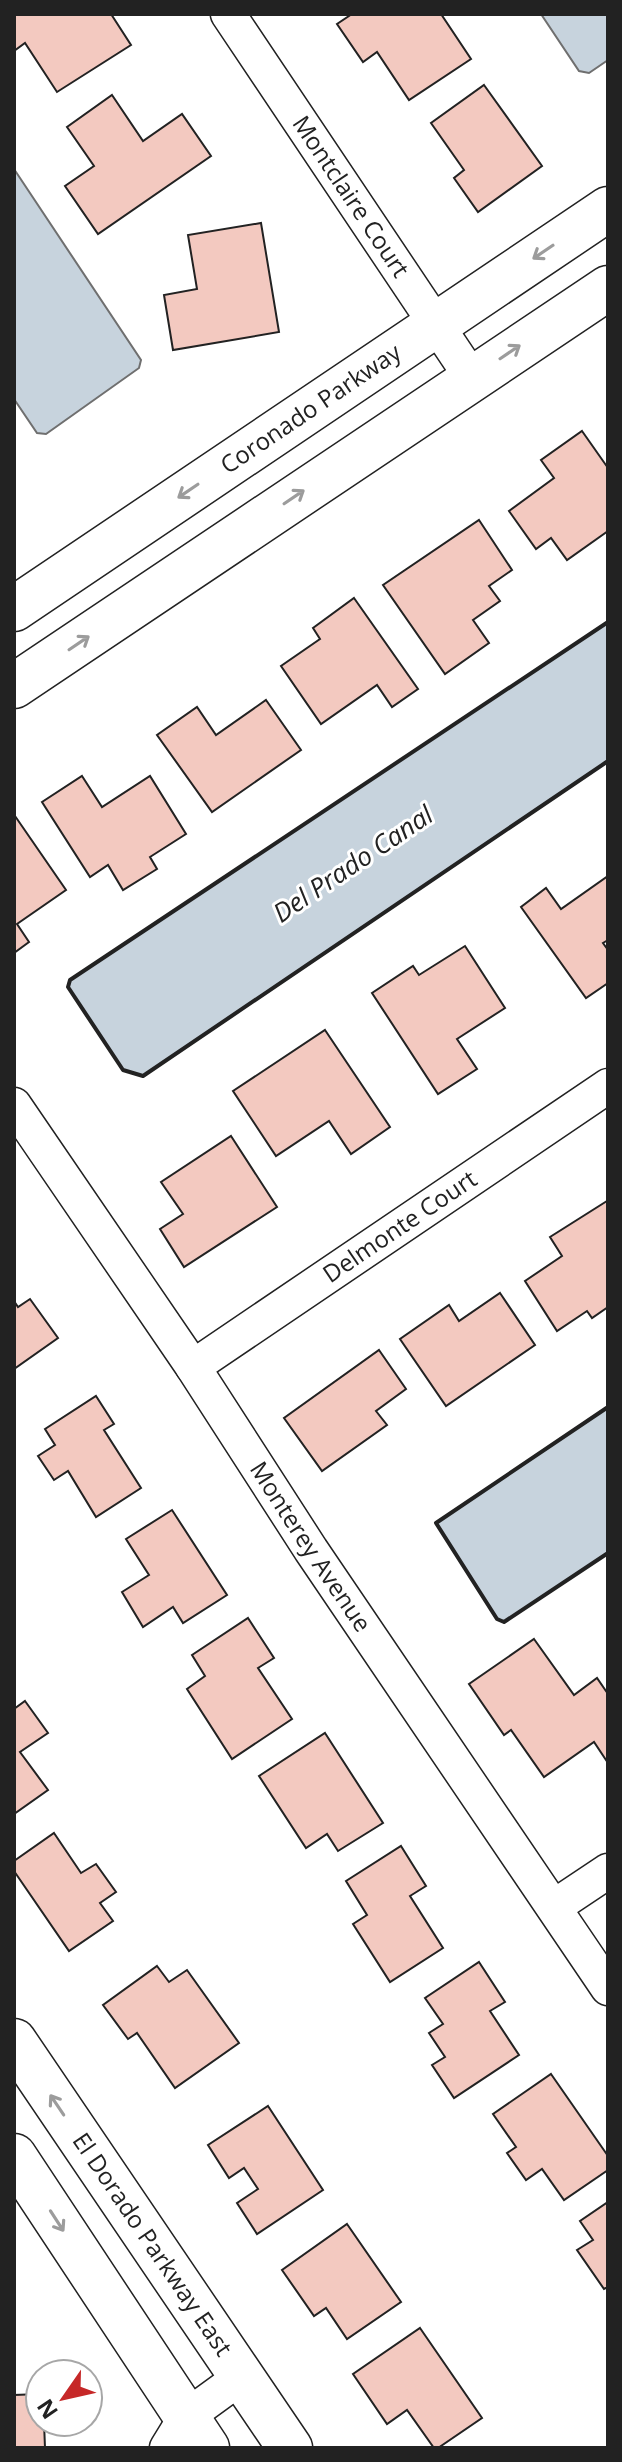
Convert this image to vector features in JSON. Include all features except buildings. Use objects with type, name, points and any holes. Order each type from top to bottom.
[{"type":"street","name":"Montclaire Court","points":[[228,14],[472,378]]},
{"type":"street","name":"Coronado Parkway","points":[[14,609],[608,209]]},
{"type":"street","points":[[14,686],[608,288]]},
{"type":"street","name":"Delmonte Court","points":[[193,1367],[608,1086]]},
{"type":"street","name":"Monterey Avenue","points":[[14,1105],[608,1988]]},
{"type":"street","points":[[554,1907],[608,1871]]},
{"type":"street","name":"El Dorado Parkway East","points":[[14,2041],[290,2448]]},
{"type":"street","points":[[14,2156],[187,2438],[241,2377]]},
{"type":"water","points":[[541,14],[608,14],[608,60],[589,73],[579,71]]},
{"type":"water","points":[[14,169],[141,360],[139,368],[46,434],[37,433],[14,399]]},
{"type":"water","name":"Del Prado Canal","points":[[608,622],[608,761],[143,1076],[123,1070],[68,987],[70,980]]},
{"type":"water","points":[[608,1407],[608,1553],[504,1622],[497,1619],[436,1523]]},
{"type":"wall","points":[[608,622],[70,980],[68,987],[123,1070],[143,1076],[608,761]]},
{"type":"wall","points":[[608,1407],[436,1523],[497,1619],[504,1622],[608,1553]]}]
